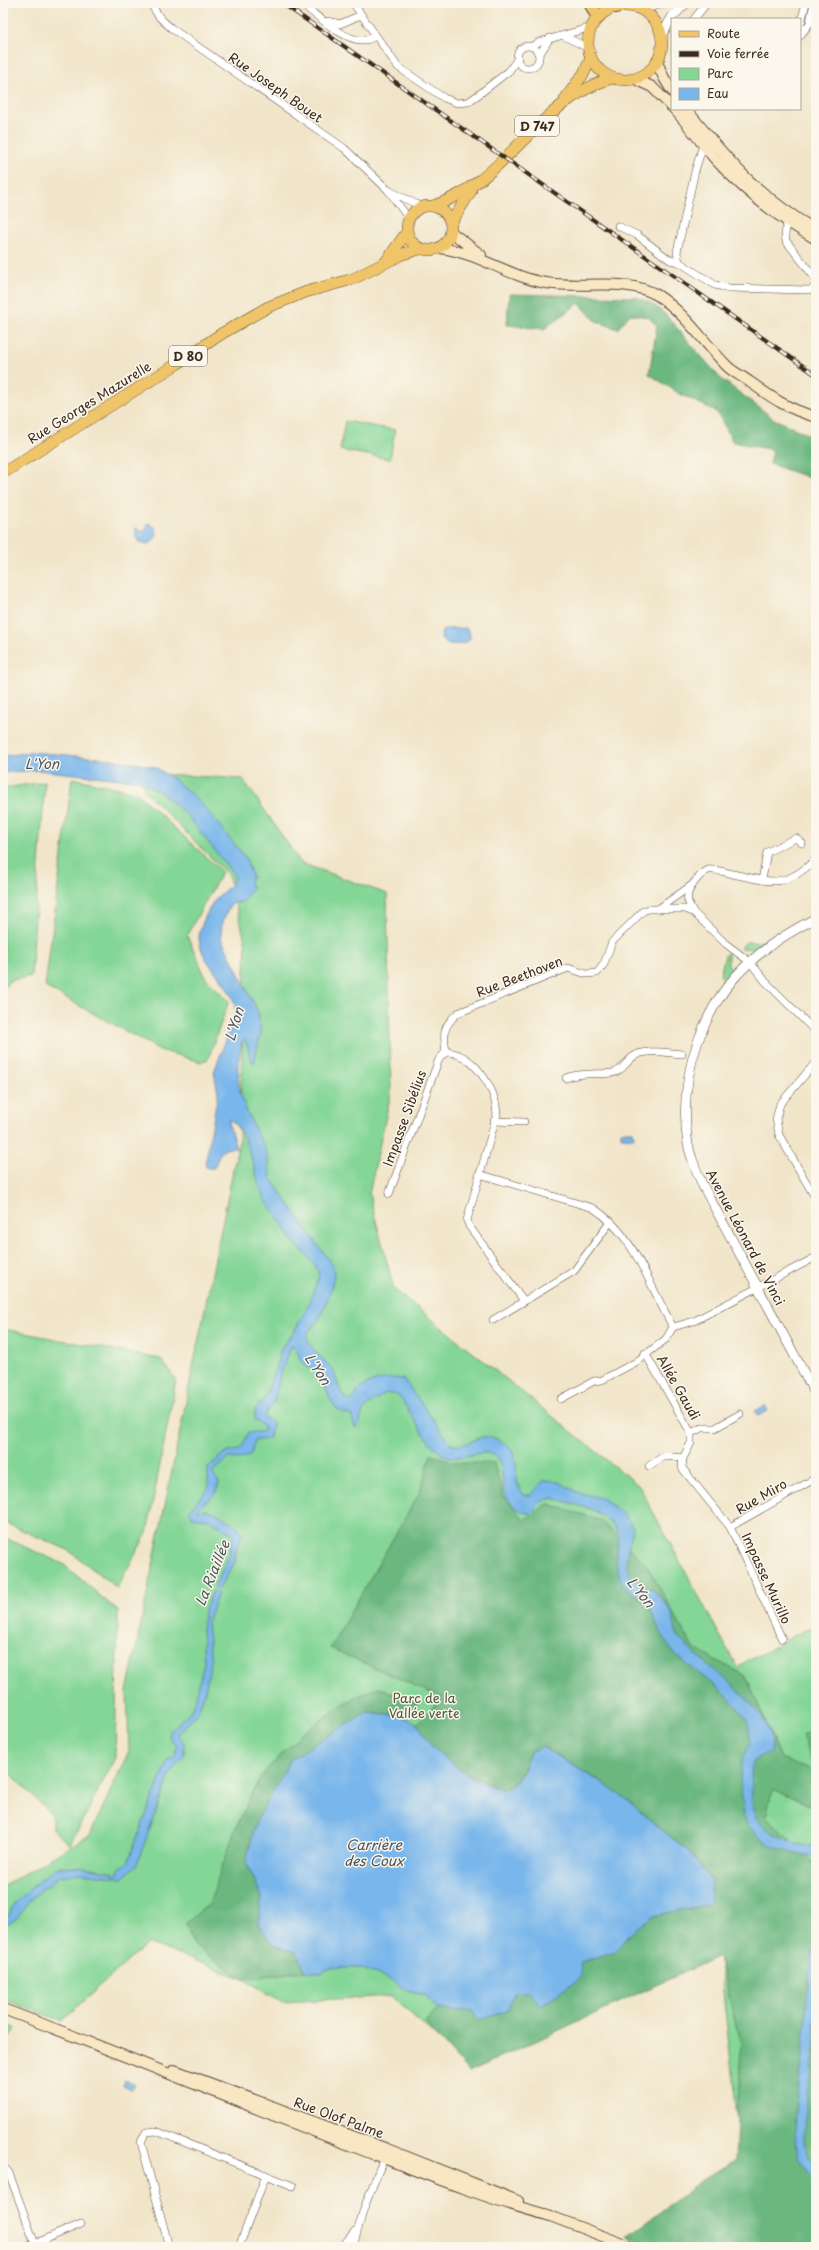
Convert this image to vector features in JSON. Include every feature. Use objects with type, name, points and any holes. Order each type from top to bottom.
[{"type":"highway","points":[[590,3],[595,22]]},
{"type":"main road","points":[[614,5],[629,6],[641,9],[651,16],[658,25],[662,36],[661,54],[652,70],[635,79],[623,80],[612,78],[596,66],[590,53],[588,37],[595,22],[614,5]]},
{"type":"main road","name":"D 747","points":[[427,207],[451,201],[478,182],[561,104],[584,73],[590,53]]},
{"type":"main road","points":[[657,62],[671,89]]},
{"type":"main road","name":"D 747","points":[[561,104],[593,84],[612,78]]},
{"type":"main road","points":[[635,79],[652,88],[671,106]]},
{"type":"main road","points":[[675,110],[703,145],[744,189],[787,223],[816,239]]},
{"type":"main road","points":[[687,110],[726,159],[756,190],[791,216],[816,230]]},
{"type":"main road","name":"D 747","points":[[451,227],[478,182]]},
{"type":"main road","points":[[489,262],[451,227],[444,212],[427,207],[409,219],[407,232],[414,245],[420,249],[434,250],[440,248],[458,250],[527,279],[546,283],[571,286],[633,286],[648,291],[673,308],[726,366],[786,407],[816,417]]},
{"type":"main road","points":[[440,248],[449,238],[451,227]]},
{"type":"main road","name":"Rue Georges Mazurelle","points":[[384,264],[407,232]]},
{"type":"main road","name":"Rue Georges Mazurelle","points":[[3,473],[177,364],[221,334],[268,307],[306,292],[353,279],[420,249]]},
{"type":"main road","name":"Rue Olof Palme","points":[[3,2009],[115,2051],[190,2083],[386,2153],[514,2207],[551,2216],[631,2247]]},
{"type":"street","name":"Rue Joseph Bouet","points":[[150,3],[160,18],[171,28],[344,148],[388,190],[409,219]]},
{"type":"street","points":[[300,3],[341,34],[354,40],[365,40],[375,36]]},
{"type":"street","points":[[353,3],[398,67],[444,98],[457,103],[468,102],[509,71],[518,58],[521,49],[550,38],[564,36],[595,22]]},
{"type":"street","points":[[641,9],[663,3]]},
{"type":"street","points":[[671,18],[686,3]]},
{"type":"street","points":[[695,18],[707,3]]},
{"type":"street","points":[[801,22],[806,3]]},
{"type":"street","points":[[810,22],[814,3]]},
{"type":"street","points":[[321,18],[340,24],[361,15]]},
{"type":"street","points":[[801,33],[816,15]]},
{"type":"street","points":[[662,36],[671,19]]},
{"type":"street","points":[[564,36],[590,53]]},
{"type":"street","points":[[509,71],[524,66],[530,67],[536,64],[539,54],[550,38]]},
{"type":"street","points":[[532,46],[539,54]]},
{"type":"street","points":[[518,58],[524,66]]},
{"type":"street","points":[[690,110],[700,126]]},
{"type":"street","points":[[679,262],[677,252],[695,171],[703,145]]},
{"type":"street","name":"Rue Joseph Bouet","points":[[388,190],[427,207]]},
{"type":"street","points":[[787,223],[785,234],[786,240],[816,279]]},
{"type":"street","points":[[618,226],[637,235],[670,260],[679,262],[708,282],[729,288],[814,289]]},
{"type":"street","points":[[762,880],[767,852],[796,838],[802,843]]},
{"type":"street","points":[[816,859],[802,871],[787,879],[774,882],[708,870],[702,873],[694,884],[687,900],[693,912],[726,944],[750,962],[766,982],[816,1032]]},
{"type":"street","points":[[658,909],[694,884]]},
{"type":"street","name":"Rue Beethoven","points":[[446,1052],[443,1034],[448,1024],[458,1013],[568,968],[586,974],[597,973],[604,964],[609,948],[616,938],[643,911],[658,909],[685,909],[693,912]]},
{"type":"street","name":"Avenue Léonard de Vinci","points":[[816,918],[778,940],[750,962],[727,986],[712,1010],[701,1033],[694,1055],[686,1106],[687,1137],[692,1159],[702,1186],[816,1395]]},
{"type":"street","points":[[446,1052],[456,1052],[467,1059],[489,1084],[496,1103],[494,1121],[467,1217],[468,1226],[498,1264],[524,1301]]},
{"type":"street","name":"Impasse Sibélius","points":[[389,1194],[438,1059],[446,1052]]},
{"type":"street","points":[[566,1078],[574,1075],[614,1073],[620,1070],[635,1055],[642,1052],[682,1054]]},
{"type":"street","points":[[816,1062],[780,1104],[776,1119],[779,1135],[816,1199]]},
{"type":"street","points":[[494,1121],[524,1122]]},
{"type":"street","points":[[479,1174],[593,1208],[611,1221],[623,1234],[630,1245],[673,1327]]},
{"type":"street","points":[[492,1320],[574,1271],[611,1221]]},
{"type":"street","points":[[561,1399],[594,1380],[602,1380],[636,1362],[645,1353],[666,1339],[673,1327],[694,1321],[816,1257]]},
{"type":"street","name":"Allée Gaudi","points":[[645,1353],[691,1433]]},
{"type":"street","points":[[649,1466],[664,1456],[683,1458],[691,1443],[691,1433],[702,1428],[715,1428],[740,1414]]},
{"type":"street","name":"Rue Miro","points":[[683,1458],[682,1468],[730,1527],[816,1478]]},
{"type":"street","name":"Impasse Murillo","points":[[730,1527],[782,1639]]},
{"type":"street","points":[[169,2247],[141,2142],[146,2132],[156,2130],[261,2171],[266,2175],[293,2186]]},
{"type":"street","points":[[350,2247],[355,2240],[358,2225],[386,2153]]},
{"type":"street","points":[[3,2166],[10,2173],[35,2244]]},
{"type":"street","points":[[239,2247],[266,2175]]},
{"type":"street","points":[[27,2247],[81,2224]]},
{"type":"street","points":[[342,2247],[358,2225]]},
{"type":"green space","points":[[509,294],[636,297],[651,303],[665,314],[720,378],[774,419],[816,438],[816,480],[770,464],[773,450],[733,442],[717,412],[680,394],[649,374],[657,326],[648,317],[630,314],[618,329],[596,321],[579,303],[544,329],[507,325]]},
{"type":"green space","points":[[345,421],[395,430],[390,459],[340,450]]},
{"type":"green space","name":"Parc de la Vallée verte","points":[[144,773],[243,779],[301,863],[387,894],[391,1093],[369,1194],[394,1289],[639,1486],[737,1667],[816,1624],[816,2247],[742,2161],[719,1956],[470,2067],[391,1996],[283,2002],[243,1979],[148,1943],[61,2021],[3,1999],[3,1886],[90,1835],[129,1751],[127,1692],[239,1141],[246,944],[228,875],[144,790]]},
{"type":"green space","points":[[72,778],[136,792],[222,872],[187,935],[206,978],[229,1001],[208,1059],[201,1062],[160,1050],[45,987]]},
{"type":"green space","points":[[45,782],[31,976],[9,981],[3,990],[3,788]]},
{"type":"green space","points":[[772,936],[755,949],[741,948],[746,942],[759,942]]},
{"type":"green space","points":[[728,953],[728,964],[732,968],[723,978],[720,975],[725,955]]},
{"type":"green space","points":[[3,1329],[161,1359],[176,1380],[147,1533],[117,1588],[68,1550],[3,1522]]},
{"type":"green space","points":[[431,1454],[458,1463],[494,1463],[503,1495],[524,1520],[548,1504],[600,1520],[646,1564],[693,1648],[746,1676],[781,1758],[815,1772],[802,1736],[813,1729],[816,1733],[816,1808],[773,1789],[766,1816],[816,1866],[816,1906],[813,1920],[816,1966],[816,2247],[653,2247],[626,2237],[710,2175],[735,2160],[741,2046],[719,1956],[469,2072],[425,2023],[438,2009],[454,2011],[473,2009],[480,2020],[514,1993],[529,1991],[541,2005],[581,1962],[616,1951],[629,1934],[652,1916],[710,1904],[692,1855],[614,1790],[543,1747],[530,1752],[520,1776],[510,1787],[499,1789],[450,1764],[433,1747],[416,1724],[442,1698],[330,1648],[420,1492]]},
{"type":"green space","points":[[3,1537],[63,1564],[118,1611],[115,1758],[70,1845],[52,1829],[52,1816],[3,1765]]},
{"type":"green space","points":[[378,1687],[419,1704],[401,1718],[367,1712],[246,1861],[262,1897],[258,1923],[275,1946],[296,1952],[306,1971],[243,1979],[193,1945],[186,1923],[209,1904],[236,1827],[261,1776],[299,1736],[346,1702]]},
{"type":"green space","points":[[3,2022],[16,2028],[3,2046]]},
{"type":"water","points":[[148,523],[156,528],[157,535],[151,543],[147,544],[138,541],[135,532],[136,528],[142,531],[146,530]]},
{"type":"water","points":[[466,628],[470,637],[469,640],[462,644],[448,644],[441,638],[442,631],[446,629]]},
{"type":"water","name":"L'Yon","points":[[32,752],[111,759],[155,767],[175,780],[198,800],[245,857],[253,878],[251,877],[250,886],[253,887],[243,902],[234,903],[230,906],[222,922],[221,938],[258,1012],[261,1033],[254,1063],[251,1060],[246,1041],[244,1040],[242,1042],[238,1064],[239,1089],[248,1115],[267,1153],[271,1179],[333,1266],[334,1272],[330,1293],[319,1319],[307,1337],[314,1350],[332,1369],[344,1397],[347,1400],[352,1400],[363,1386],[381,1379],[393,1378],[404,1380],[451,1444],[464,1445],[479,1438],[492,1437],[509,1447],[514,1454],[518,1486],[524,1495],[531,1495],[544,1480],[557,1481],[577,1492],[601,1498],[623,1513],[633,1528],[626,1560],[630,1575],[637,1582],[655,1592],[662,1599],[671,1611],[680,1639],[738,1690],[764,1720],[771,1736],[771,1752],[755,1760],[751,1773],[752,1806],[758,1820],[780,1837],[816,1848],[816,1858],[773,1847],[760,1839],[748,1825],[744,1816],[740,1780],[743,1757],[751,1742],[748,1723],[742,1712],[720,1690],[673,1653],[659,1629],[651,1610],[639,1596],[623,1586],[617,1568],[616,1557],[619,1536],[611,1522],[591,1509],[553,1498],[544,1500],[531,1513],[526,1513],[517,1509],[509,1501],[504,1491],[501,1468],[497,1457],[484,1453],[457,1457],[444,1455],[438,1451],[426,1438],[397,1395],[386,1393],[367,1406],[362,1413],[359,1425],[355,1428],[351,1415],[338,1410],[318,1375],[302,1363],[297,1350],[292,1345],[281,1373],[274,1402],[264,1416],[272,1423],[270,1437],[262,1440],[255,1440],[251,1454],[240,1459],[229,1458],[214,1471],[213,1474],[219,1482],[218,1488],[214,1495],[198,1508],[198,1511],[208,1510],[214,1512],[234,1524],[243,1533],[236,1551],[235,1562],[219,1589],[214,1587],[229,1556],[230,1546],[234,1535],[208,1519],[192,1517],[189,1510],[208,1489],[208,1468],[224,1453],[239,1450],[248,1433],[264,1431],[264,1427],[255,1420],[255,1410],[266,1396],[282,1347],[294,1332],[307,1308],[319,1276],[315,1265],[292,1240],[281,1221],[268,1204],[259,1183],[244,1138],[230,1119],[229,1125],[236,1148],[223,1150],[214,1168],[207,1168],[205,1165],[218,1093],[214,1072],[236,1013],[230,992],[205,957],[201,947],[199,933],[212,904],[227,889],[234,879],[234,875],[186,814],[163,794],[140,781],[36,770],[3,773],[3,756]]},
{"type":"water","points":[[621,1131],[633,1131],[634,1138],[621,1137]]},
{"type":"water","points":[[765,1406],[768,1411],[758,1416],[755,1411]]},
{"type":"water","points":[[213,1591],[218,1594],[207,1622],[211,1662],[204,1696],[197,1713],[177,1734],[184,1743],[184,1756],[172,1770],[136,1866],[122,1878],[82,1873],[59,1876],[51,1884],[41,1889],[15,1920],[3,1926],[3,1918],[8,1916],[15,1903],[48,1874],[58,1868],[77,1866],[112,1872],[113,1875],[118,1874],[118,1870],[127,1864],[166,1764],[169,1759],[174,1758],[177,1747],[169,1737],[171,1729],[190,1712],[195,1701],[204,1662],[202,1631],[204,1611]]},
{"type":"water","name":"Carrière des Coux","points":[[367,1712],[393,1715],[412,1721],[419,1726],[433,1747],[447,1760],[470,1776],[493,1787],[503,1788],[511,1786],[515,1783],[521,1775],[530,1752],[542,1747],[614,1790],[692,1855],[712,1882],[710,1904],[652,1916],[629,1934],[616,1951],[581,1962],[580,1979],[541,2006],[529,1991],[514,1993],[507,2011],[480,2020],[473,2010],[454,2011],[438,2009],[425,1995],[408,1991],[387,1978],[360,1968],[331,1968],[320,1973],[306,1971],[296,1952],[275,1946],[258,1923],[262,1897],[246,1861],[256,1822],[291,1759]]},
{"type":"water","points":[[816,1928],[816,2036],[805,2110],[804,2143],[807,2155],[816,2170],[816,2182],[798,2158],[795,2134],[797,2089],[806,2025],[807,1998]]},
{"type":"water","points":[[125,2080],[135,2085],[132,2090],[123,2086]]},
{"type":"waterway","name":"La Riaillée","points":[[214,1595],[218,1585]]},
{"type":"railway","points":[[282,3],[816,375]]}]
